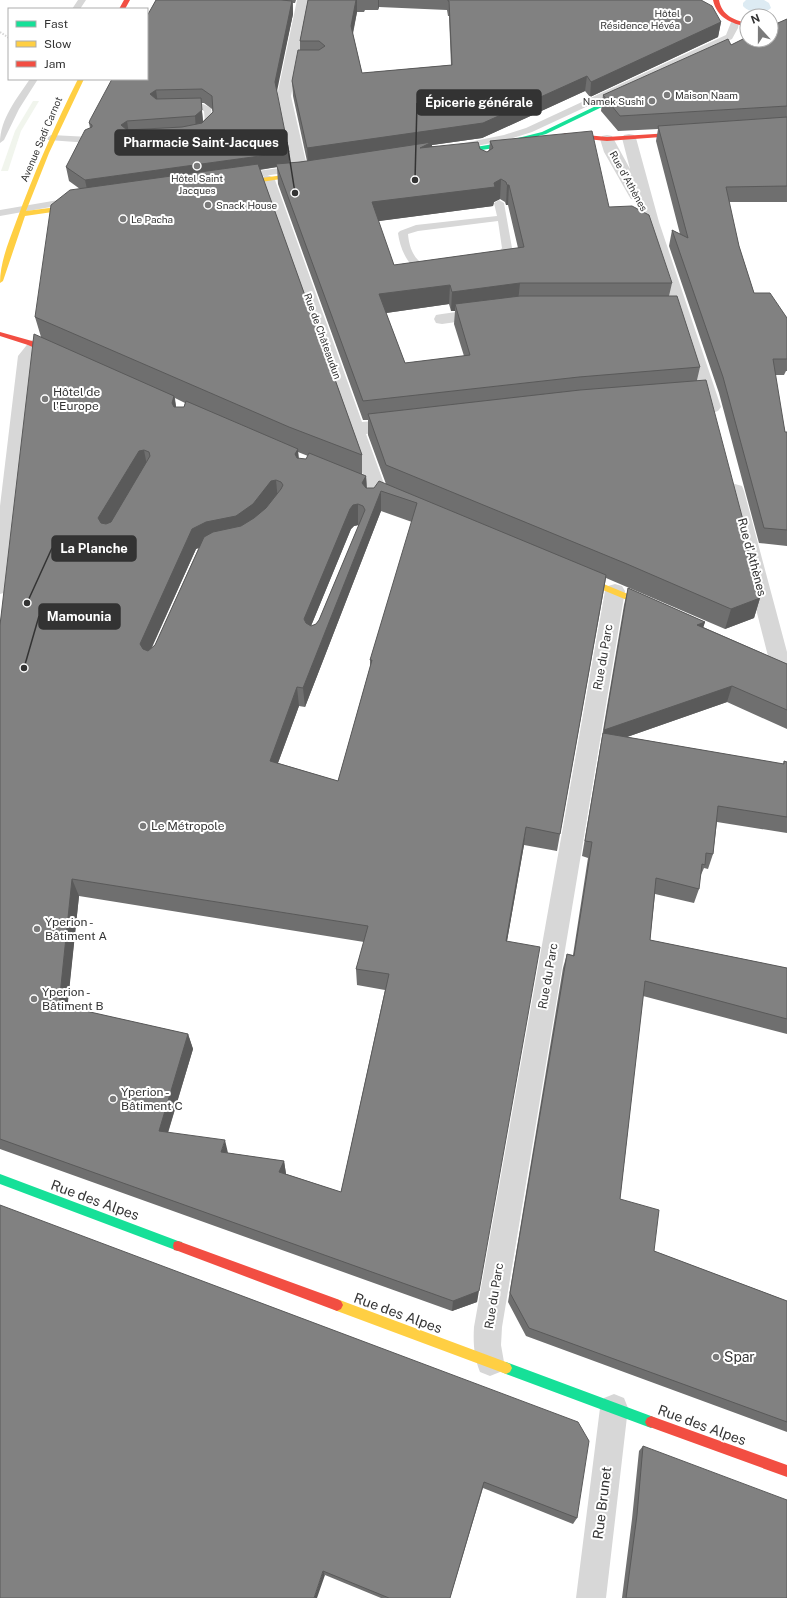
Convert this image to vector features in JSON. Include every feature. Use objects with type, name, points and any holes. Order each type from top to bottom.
[{"type":"street","points":[[715,0],[716,7],[720,13],[739,23]]},
{"type":"street","points":[[286,8],[303,4],[295,61],[284,96],[300,172]]},
{"type":"street","points":[[440,151],[479,152],[544,132],[586,111],[738,42]]},
{"type":"street","name":"Avenue Sadi Carnot","points":[[0,281],[23,211],[51,138],[80,80]]},
{"type":"street","points":[[544,132],[607,139],[695,133]]},
{"type":"street","name":"Rue d'Athènes","points":[[629,138],[651,222],[680,309],[701,393],[717,423]]},
{"type":"street","name":"Rue d'Athènes","points":[[607,139],[612,152],[651,222]]},
{"type":"street","points":[[222,186],[267,180],[316,169]]},
{"type":"street","name":"Rue de Châteaudun","points":[[267,180],[356,430],[374,495]]},
{"type":"street","points":[[23,211],[86,202]]},
{"type":"street","points":[[660,309],[680,309]]},
{"type":"street","points":[[442,319],[503,311]]},
{"type":"street","points":[[0,334],[36,345],[72,361]]},
{"type":"street","points":[[0,587],[27,356],[36,345]]},
{"type":"street","points":[[356,430],[411,423]]},
{"type":"street","name":"Rue d'Athènes","points":[[730,476],[778,663]]},
{"type":"street","points":[[567,571],[665,613]]},
{"type":"street","name":"Rue du Parc","points":[[490,1362],[487,1344],[488,1327],[615,591]]},
{"type":"street","name":"Rue des Alpes","points":[[0,1179],[787,1471]]},
{"type":"street","name":"Rue Brunet","points":[[591,1598],[614,1408]]},
{"type":"lane","points":[[440,151],[500,139],[529,130],[729,37],[734,28],[735,22]]},
{"type":"lane","points":[[0,140],[15,109],[33,80]]},
{"type":"lane","points":[[173,107],[196,106],[203,107],[208,110],[209,125],[200,133],[195,134]]},
{"type":"lane","points":[[51,138],[90,140]]},
{"type":"lane","points":[[228,178],[300,172]]},
{"type":"lane","points":[[480,263],[500,256],[507,248],[499,203]]},
{"type":"lane","points":[[0,215],[23,211]]},
{"type":"lane","points":[[438,268],[420,267],[413,261],[404,245],[403,233],[416,228],[502,218]]},
{"type":"shaded area","points":[[746,0],[764,0],[769,3],[771,8],[746,8],[743,6],[743,3]]},
{"type":"shaded area","points":[[33,101],[39,101],[21,131],[8,171],[1,171],[15,131]]},
{"type":"building","points":[[156,0],[292,1],[275,82],[289,152],[85,180],[66,167],[85,130],[92,127],[89,123],[111,80],[148,80],[148,14]],"holes":[[[202,89],[212,96],[213,112],[202,123],[182,127],[127,130],[121,125],[127,121],[195,116],[202,110],[201,98],[156,99],[150,94],[156,90]]]},
{"type":"building","points":[[308,0],[356,0],[351,26],[362,73],[452,65],[448,0],[701,0],[712,6],[721,22],[591,82],[587,76],[483,123],[307,148],[292,81],[298,50],[319,50],[325,46],[319,41],[300,41]]},
{"type":"building","points":[[787,19],[787,106],[620,116],[603,95],[728,39],[731,45],[739,41],[739,48],[779,48],[779,22]]},
{"type":"building","points":[[787,117],[787,186],[726,187],[739,246],[754,293],[770,293],[787,318],[787,359],[773,359],[785,432],[787,432],[787,530],[764,528],[723,377],[672,230],[688,238],[658,126]]},
{"type":"building","points":[[592,131],[609,207],[632,206],[649,215],[672,283],[520,283],[452,292],[450,285],[379,294],[405,363],[470,355],[455,304],[520,296],[677,296],[700,367],[579,377],[363,401],[276,164],[300,162],[432,142],[420,148],[478,142],[480,149],[487,152],[493,148],[490,141]],"holes":[[[501,179],[506,182],[507,185],[509,185],[524,247],[394,265],[372,202],[495,187],[494,183]]]},
{"type":"building","points":[[258,164],[362,455],[289,427],[35,317],[51,205],[70,190]]},
{"type":"building","points":[[34,334],[174,396],[172,403],[174,407],[184,407],[186,401],[298,449],[295,454],[297,458],[306,459],[309,453],[366,476],[362,483],[366,488],[374,488],[379,481],[606,575],[560,834],[526,827],[506,941],[540,947],[479,1291],[453,1301],[0,1139],[0,625]],"holes":[[[144,450],[149,452],[150,456],[111,522],[106,524],[101,523],[98,518],[139,451]],[[276,480],[281,482],[283,485],[266,508],[241,526],[213,532],[204,537],[155,645],[148,651],[143,649],[140,644],[192,529],[206,522],[236,516],[253,504],[271,481]],[[381,491],[417,503],[370,660],[372,660],[338,781],[270,761],[297,687],[303,688]],[[358,504],[363,506],[365,510],[319,620],[316,624],[311,626],[306,623],[304,619],[353,505]],[[72,879],[368,926],[356,969],[389,974],[341,1192],[279,1172],[284,1161],[221,1152],[225,1140],[159,1131],[188,1034],[59,1005]]]},
{"type":"building","points":[[706,380],[743,520],[740,519],[760,598],[731,609],[627,564],[386,465],[368,414],[580,390]]},
{"type":"building","points":[[628,588],[705,622],[697,625],[787,664],[787,710],[732,686],[604,730]]},
{"type":"building","points":[[603,733],[784,764],[784,761],[787,762],[787,817],[718,806],[713,854],[706,853],[705,865],[702,864],[699,889],[656,878],[650,940],[787,968],[787,1019],[645,981],[620,1199],[659,1210],[654,1251],[787,1301],[787,1422],[529,1328],[510,1293],[567,954],[574,956],[592,842],[585,841]]},
{"type":"building","points":[[0,1205],[578,1422],[589,1441],[577,1518],[484,1482],[450,1598],[389,1598],[323,1571],[314,1598],[0,1598]]},
{"type":"building","points":[[643,1446],[787,1500],[787,1598],[626,1598],[637,1515]]},
{"type":"traffic: fast","points":[[451,153],[494,146],[544,133],[629,92]]},
{"type":"traffic: fast","points":[[0,1179],[178,1246]]},
{"type":"traffic: fast","points":[[506,1368],[651,1422]]},
{"type":"traffic: slow","points":[[0,281],[26,203],[46,153],[80,80]]},
{"type":"traffic: slow","points":[[233,184],[306,174]]},
{"type":"traffic: slow","points":[[22,214],[80,206]]},
{"type":"traffic: slow","points":[[577,576],[654,608]]},
{"type":"traffic: slow","points":[[337,1305],[506,1368]]},
{"type":"traffic: jam","points":[[123,8],[127,0]]},
{"type":"traffic: jam","points":[[716,0],[717,6],[723,15],[739,23]]},
{"type":"traffic: jam","points":[[565,135],[607,139],[686,134]]},
{"type":"traffic: jam","points":[[0,334],[30,343],[60,356]]},
{"type":"traffic: jam","points":[[178,1246],[337,1305]]},
{"type":"traffic: jam","points":[[651,1422],[787,1471]]},
{"type":"place","name":"Hôtel Résidence Hévéa","points":[[688,19]]},
{"type":"place","name":"Maison Naam","points":[[667,95]]},
{"type":"place","name":"Namek Sushi","points":[[652,101]]},
{"type":"place","name":"Hôtel Saint Jacques","points":[[197,166]]},
{"type":"place","name":"Épicerie générale","points":[[415,180]]},
{"type":"place","name":"Pharmacie Saint-Jacques","points":[[295,193]]},
{"type":"place","name":"Snack House","points":[[208,205]]},
{"type":"place","name":"Le Pacha","points":[[123,219]]},
{"type":"place","name":"Hôtel de l'Europe","points":[[45,399]]},
{"type":"place","name":"La Planche","points":[[27,603]]},
{"type":"place","name":"Mamounia","points":[[24,668]]},
{"type":"place","name":"Le Métropole","points":[[143,826]]},
{"type":"place","name":"Yperion - Bâtiment A","points":[[37,929]]},
{"type":"place","name":"Yperion - Bâtiment B","points":[[34,999]]},
{"type":"place","name":"Yperion - Bâtiment C","points":[[113,1099]]},
{"type":"place","name":"Spar","points":[[716,1357]]}]
